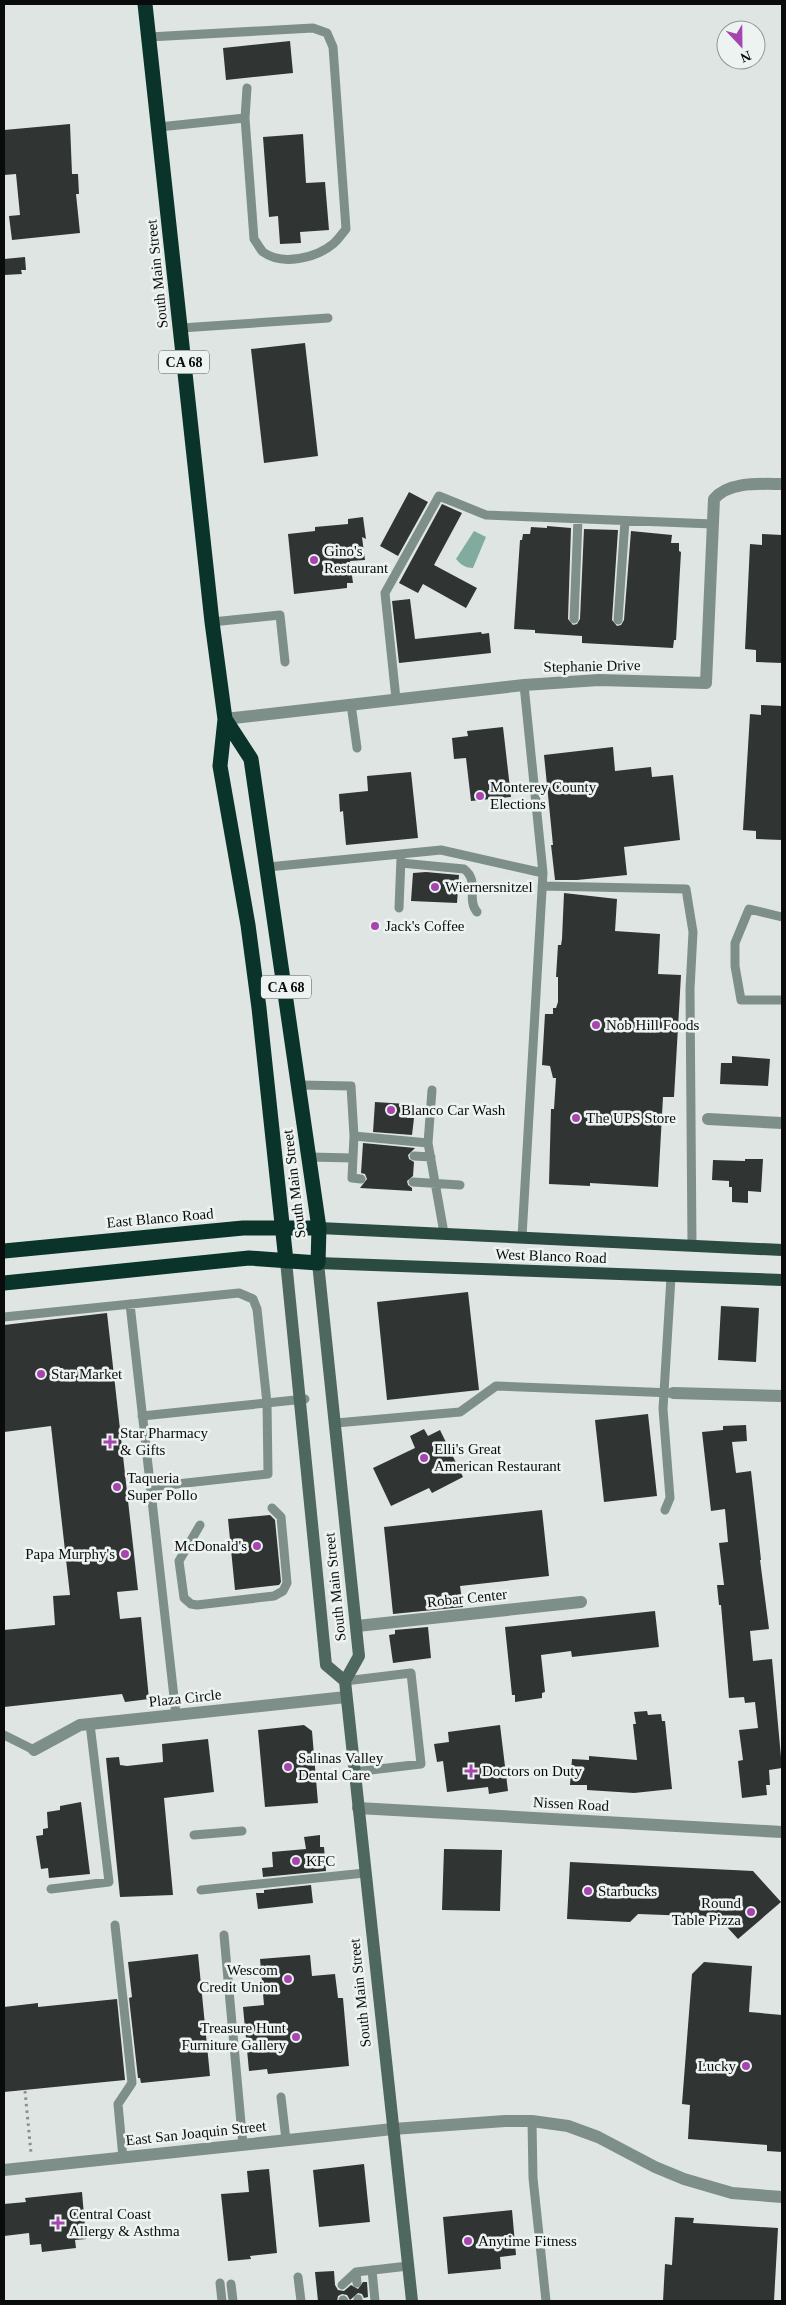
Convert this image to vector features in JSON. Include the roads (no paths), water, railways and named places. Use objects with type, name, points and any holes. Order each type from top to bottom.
[{"type":"highway","name":"South Main Street","points":[[145,4],[212,622],[225,719],[220,766],[248,925],[286,1261]]},
{"type":"highway","name":"South Main Street","points":[[225,719],[252,759],[319,1228],[318,1264]]},
{"type":"highway","name":"East Blanco Road","points":[[4,1251],[234,1228],[319,1228]]},
{"type":"highway","points":[[4,1282],[249,1258],[318,1264]]},
{"type":"main road","name":"West Blanco Road","points":[[319,1228],[692,1244],[782,1250]]},
{"type":"main road","name":"South Main Street","points":[[286,1261],[302,1399],[326,1665],[345,1680]]},
{"type":"main road","name":"West Blanco Road","points":[[318,1264],[782,1280]]},
{"type":"main road","name":"South Main Street","points":[[318,1264],[360,1656],[345,1680],[346,1697],[412,2301]]},
{"type":"street","name":"Stephanie Drive","points":[[225,719],[524,685],[599,680],[706,683],[714,499],[719,494],[741,486],[782,484]]},
{"type":"street","points":[[708,1119],[782,1123]]},
{"type":"street","points":[[668,1392],[782,1396]]},
{"type":"street","name":"Robar Center","points":[[357,1626],[581,1602]]},
{"type":"street","name":"Plaza Circle","points":[[34,1750],[80,1726],[90,1724],[346,1697]]},
{"type":"street","name":"Nissen Road","points":[[358,1808],[782,1832]]},
{"type":"street","name":"East San Joaquin Street","points":[[4,2170],[393,2129],[532,2121],[568,2126],[598,2137],[655,2167],[684,2179],[732,2192],[782,2197]]},
{"type":"lane","points":[[149,38],[313,28],[328,33],[333,47],[346,229],[333,244],[315,254],[286,259],[273,257],[262,251],[254,239],[245,118],[247,88]]},
{"type":"lane","points":[[158,127],[245,118]]},
{"type":"lane","points":[[181,328],[328,318]]},
{"type":"lane","points":[[396,699],[385,593],[440,496],[486,515],[713,524]]},
{"type":"lane","points":[[574,619],[578,519]]},
{"type":"lane","points":[[618,620],[625,521]]},
{"type":"lane","points":[[212,622],[280,615],[285,662]]},
{"type":"lane","points":[[522,1237],[543,873],[524,685]]},
{"type":"lane","points":[[352,704],[357,748]]},
{"type":"lane","points":[[268,867],[440,850],[543,873]]},
{"type":"lane","points":[[399,908],[402,853]]},
{"type":"lane","points":[[401,863],[464,869],[472,879],[472,905],[477,912]]},
{"type":"lane","points":[[542,886],[686,889],[693,932],[690,989],[692,1244]]},
{"type":"lane","points":[[782,917],[749,909],[735,943],[734,966],[742,1000],[782,1000]]},
{"type":"lane","points":[[299,1085],[352,1086],[356,1154],[352,1178],[361,1179]]},
{"type":"lane","points":[[432,1090],[428,1143],[444,1233]]},
{"type":"lane","points":[[354,1136],[428,1143]]},
{"type":"lane","points":[[309,1157],[356,1154]]},
{"type":"lane","points":[[414,1156],[430,1157]]},
{"type":"lane","points":[[413,1182],[460,1185]]},
{"type":"lane","points":[[665,1510],[670,1498],[662,1409],[668,1392],[671,1277]]},
{"type":"lane","points":[[4,1317],[239,1293],[250,1296],[257,1309],[267,1403],[268,1474],[150,1487]]},
{"type":"lane","points":[[130,1304],[176,1715]]},
{"type":"lane","points":[[336,1424],[460,1412],[496,1386],[668,1392]]},
{"type":"lane","points":[[142,1416],[302,1399]]},
{"type":"lane","points":[[200,1525],[179,1561],[183,1594],[187,1601],[197,1605],[274,1596],[284,1591],[288,1583],[281,1517],[272,1508]]},
{"type":"lane","points":[[345,1680],[411,1673],[421,1764],[354,1772]]},
{"type":"lane","points":[[51,1888],[109,1882],[90,1724]]},
{"type":"lane","points":[[4,1735],[34,1750]]},
{"type":"lane","points":[[194,1835],[242,1831]]},
{"type":"lane","points":[[201,1890],[365,1873]]},
{"type":"lane","points":[[115,1925],[132,2083],[118,2104],[124,2158]]},
{"type":"lane","points":[[224,1935],[243,2145]]},
{"type":"lane","points":[[281,2097],[286,2140]]},
{"type":"lane","points":[[532,2121],[533,2178],[546,2301]]},
{"type":"lane","points":[[342,2285],[356,2272],[408,2266]]},
{"type":"lane","points":[[372,2270],[375,2301]]},
{"type":"lane","points":[[356,2272],[357,2283]]},
{"type":"lane","points":[[298,2277],[301,2301]]},
{"type":"lane","points":[[220,2283],[222,2301]]},
{"type":"lane","points":[[231,2284],[233,2301]]},
{"type":"place","name":"Gino's Restaurant","points":[[314,560]]},
{"type":"place","name":"Monterey County Elections","points":[[480,796]]},
{"type":"place","name":"Wiernersnitzel","points":[[435,887]]},
{"type":"place","name":"Jack's Coffee","points":[[375,926]]},
{"type":"place","name":"Nob Hill Foods","points":[[596,1025]]},
{"type":"place","name":"Blanco Car Wash","points":[[391,1110]]},
{"type":"place","name":"The UPS Store","points":[[576,1118]]},
{"type":"place","name":"Star Market","points":[[41,1374]]},
{"type":"place","name":"Star Pharmacy & Gifts","points":[[110,1442]]},
{"type":"place","name":"Elli's Great American Restaurant","points":[[424,1458]]},
{"type":"place","name":"Taqueria Super Pollo","points":[[117,1487]]},
{"type":"place","name":"McDonald's","points":[[257,1546]]},
{"type":"place","name":"Papa Murphy's","points":[[125,1554]]},
{"type":"place","name":"Salinas Valley Dental Care","points":[[288,1767]]},
{"type":"place","name":"Doctors on Duty","points":[[471,1771]]},
{"type":"place","name":"KFC","points":[[296,1861]]},
{"type":"place","name":"Starbucks","points":[[588,1891]]},
{"type":"place","name":"Round Table Pizza","points":[[751,1912]]},
{"type":"place","name":"Wescom Credit Union","points":[[288,1979]]},
{"type":"place","name":"Treasure Hunt Furniture Gallery","points":[[296,2037]]},
{"type":"place","name":"Lucky","points":[[746,2066]]},
{"type":"place","name":"Central Coast Allergy & Asthma","points":[[58,2223]]},
{"type":"place","name":"Anytime Fitness","points":[[468,2241]]}]
